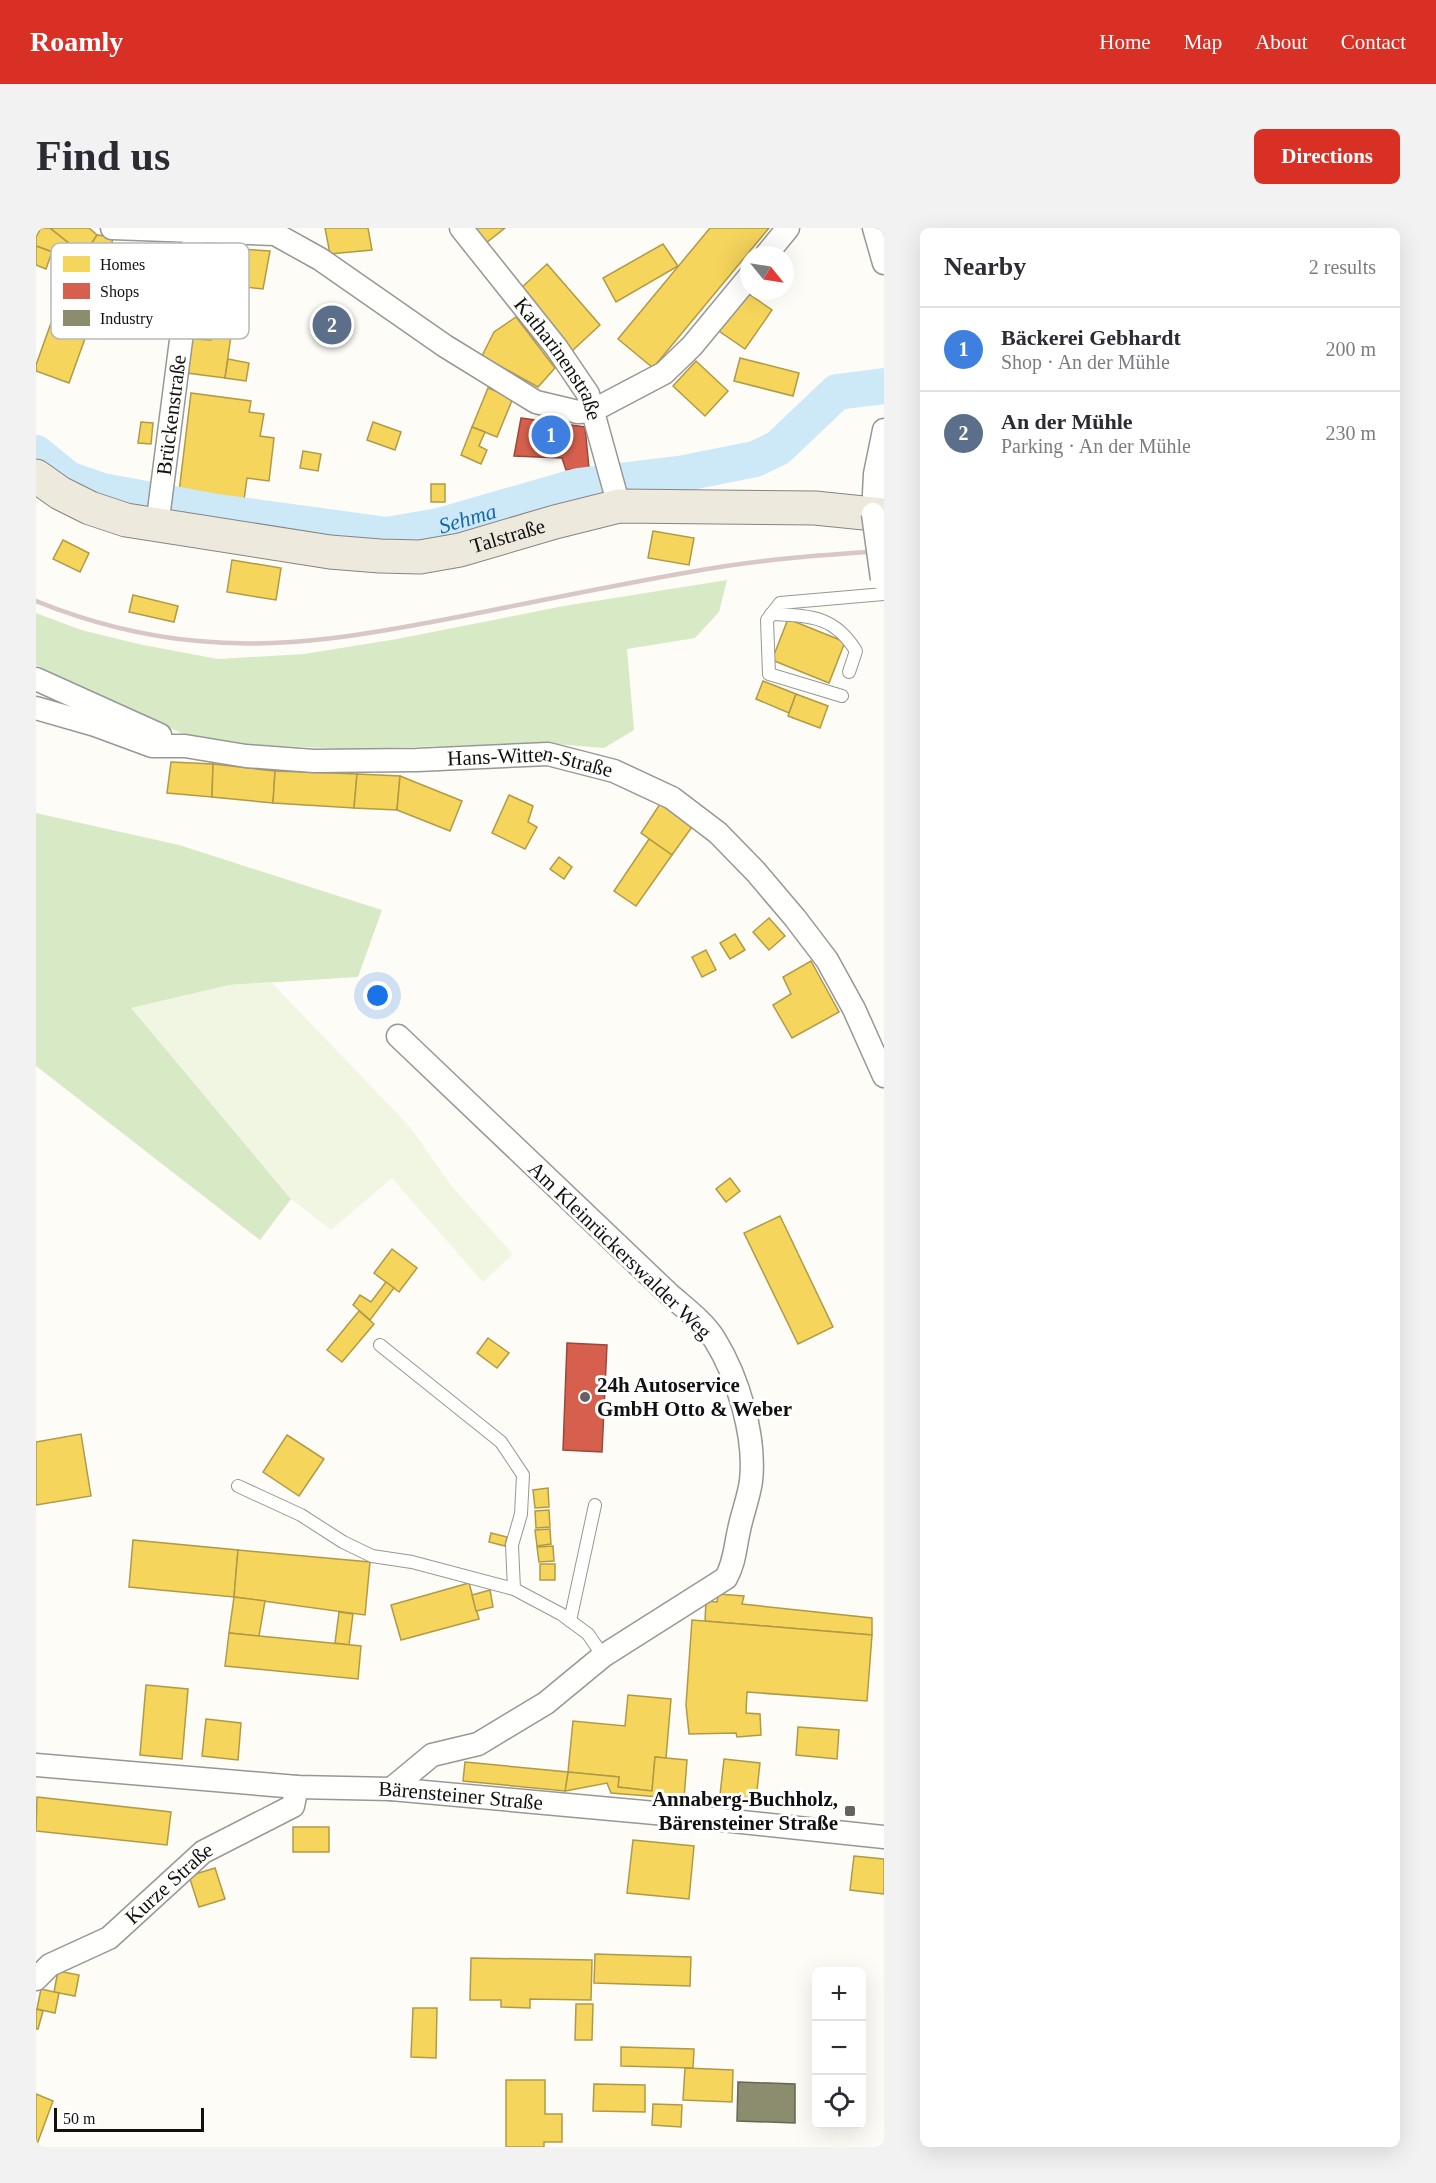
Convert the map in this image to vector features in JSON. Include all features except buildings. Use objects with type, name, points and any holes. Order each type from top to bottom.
[{"type":"main road","name":"Talstraße","points":[[36,476],[60,493],[90,508],[126,520],[158,518],[330,552],[380,556],[420,556],[460,550],[555,522],[618,500],[815,508],[878,515]]},
{"type":"street","points":[[112,228],[195,232],[276,231],[446,346],[536,402],[578,412],[592,411],[664,374],[692,346],[740,288]]},
{"type":"street","name":"Katharinenstraße","points":[[461,228],[556,346],[588,394],[618,500]]},
{"type":"street","points":[[773,246],[788,228]]},
{"type":"street","points":[[874,228],[884,263]]},
{"type":"street","name":"Brückenstraße","points":[[194,243],[195,232]]},
{"type":"street","name":"Brückenstraße","points":[[158,518],[182,339]]},
{"type":"street","points":[[883,588],[875,474],[884,430]]},
{"type":"street","points":[[36,679],[185,746]]},
{"type":"street","name":"Hans-Witten-Straße","points":[[36,708],[95,725],[152,746],[185,746],[246,756],[314,761],[417,760],[548,754],[614,771],[672,798],[718,832],[756,872],[827,960],[854,1009],[884,1076]]},
{"type":"street","name":"Am Kleinrückerswalder Weg","points":[[391,1789],[432,1755],[478,1744],[546,1703],[603,1656],[726,1578],[733,1565],[738,1531],[751,1480],[749,1432],[733,1378],[715,1340],[695,1316],[670,1295],[398,1036]]},
{"type":"street","name":"Bärensteiner Straße","points":[[36,1765],[297,1787],[391,1789],[666,1814],[884,1838]]},
{"type":"street","name":"Kurze Straße","points":[[36,1979],[50,1965],[109,1938],[203,1852],[293,1806],[297,1787]]},
{"type":"lane","points":[[842,696],[769,674],[767,620],[780,603],[883,588]]},
{"type":"lane","points":[[771,614],[814,616],[846,635],[856,651],[849,672]]},
{"type":"lane","points":[[380,1345],[501,1442],[523,1475],[521,1514],[512,1545],[514,1589]]},
{"type":"lane","points":[[238,1486],[301,1515],[343,1542],[372,1556],[412,1562],[514,1589],[588,1634],[603,1656]]},
{"type":"lane","points":[[570,1621],[595,1505]]},
{"type":"green space","points":[[727,580],[719,612],[695,638],[627,649],[634,730],[604,748],[544,743],[350,749],[256,745],[183,734],[36,665],[36,613],[81,630],[143,645],[218,659],[304,654],[397,639],[564,606]]},
{"type":"green space","points":[[36,813],[179,845],[382,910],[358,977],[230,985],[132,1008],[291,1199],[260,1240],[36,1066]]},
{"type":"green space","points":[[271,982],[410,1127],[453,1188],[513,1254],[483,1282],[392,1178],[331,1230],[291,1199],[131,1008],[230,985]]},
{"type":"waterway","name":"Sehma","points":[[36,453],[68,479],[102,491],[217,512],[387,535],[439,526],[578,486],[685,473],[755,459],[778,448],[837,392],[884,386]]},
{"type":"railway","points":[[36,601],[95,622],[156,636],[231,643],[298,642],[364,634],[738,564],[884,551]]},
{"type":"place","name":"An der Mühle","points":[[332,325]]},
{"type":"place","name":"Bäckerei Gebhardt","points":[[551,435]]},
{"type":"place","name":"24h Autoservice GmbH Otto & Weber","points":[[585,1397]]},
{"type":"place","name":"Annaberg-Buchholz, Bärensteiner Straße","points":[[850,1811]]}]
